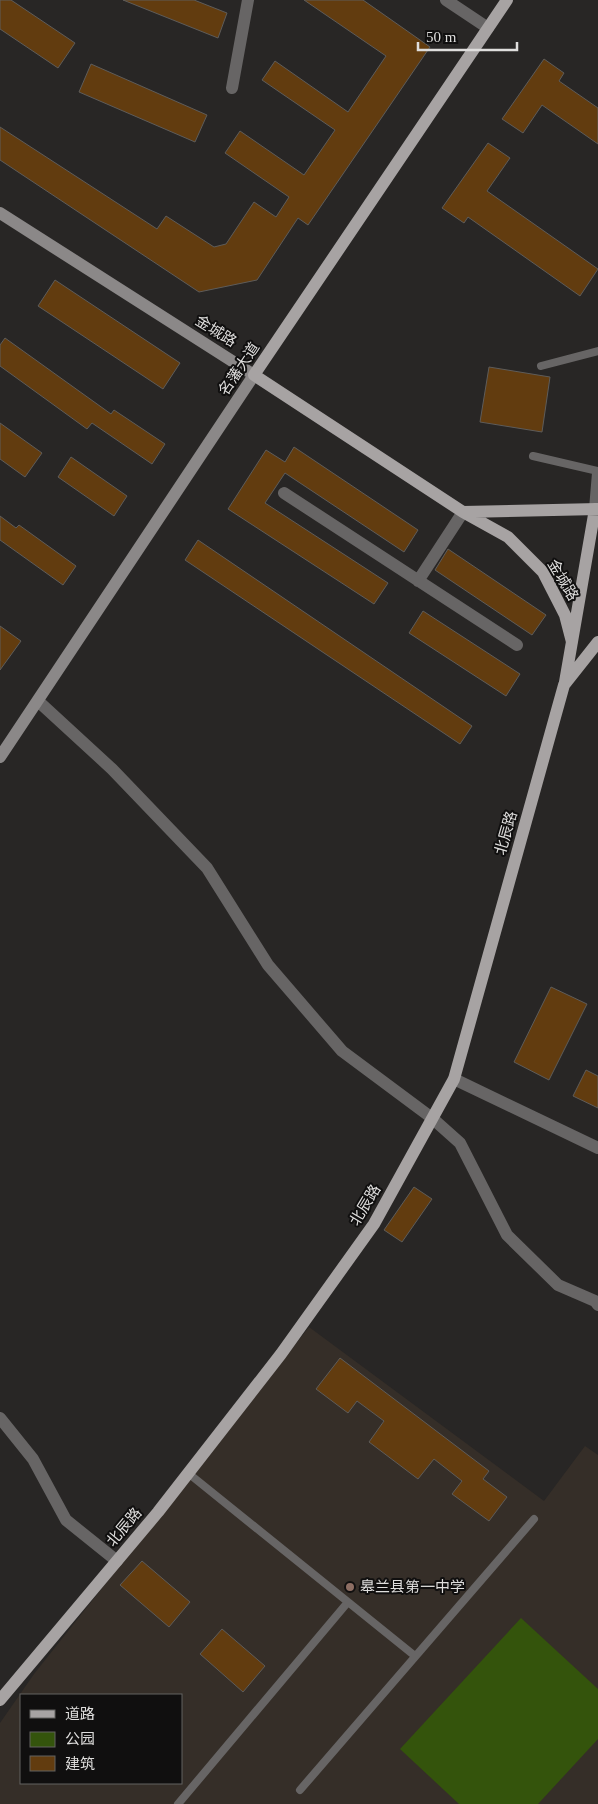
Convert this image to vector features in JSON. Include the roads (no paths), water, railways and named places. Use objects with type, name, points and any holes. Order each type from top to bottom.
[{"type":"main road","name":"名藩大道","points":[[0,757],[254,375],[507,0]]},
{"type":"main road","name":"金城路","points":[[0,213],[254,375],[463,512],[508,537],[542,572],[565,615],[572,642]]},
{"type":"main road","points":[[463,512],[596,509],[564,685]]},
{"type":"main road","name":"北辰路","points":[[0,1700],[188,1473],[281,1354],[374,1224],[454,1080],[564,685],[598,642]]},
{"type":"street","points":[[232,88],[248,0]]},
{"type":"street","points":[[446,0],[488,28]]},
{"type":"street","points":[[596,509],[598,472]]},
{"type":"street","points":[[284,493],[517,646]]},
{"type":"street","points":[[418,581],[463,512]]},
{"type":"street","points":[[38,701],[112,769],[208,868],[268,965],[342,1050],[432,1118],[460,1143],[507,1235],[558,1286],[597,1300]]},
{"type":"street","points":[[454,1080],[598,1148]]},
{"type":"street","points":[[0,1418],[33,1459],[66,1520],[117,1561]]},
{"type":"lane","points":[[541,366],[598,351]]},
{"type":"lane","points":[[533,456],[598,472]]},
{"type":"lane","points":[[188,1473],[415,1656]]},
{"type":"lane","points":[[300,1790],[534,1519]]},
{"type":"lane","points":[[178,1804],[348,1602]]},
{"type":"place","name":"皋兰县第一中学","points":[[350,1587]]}]
